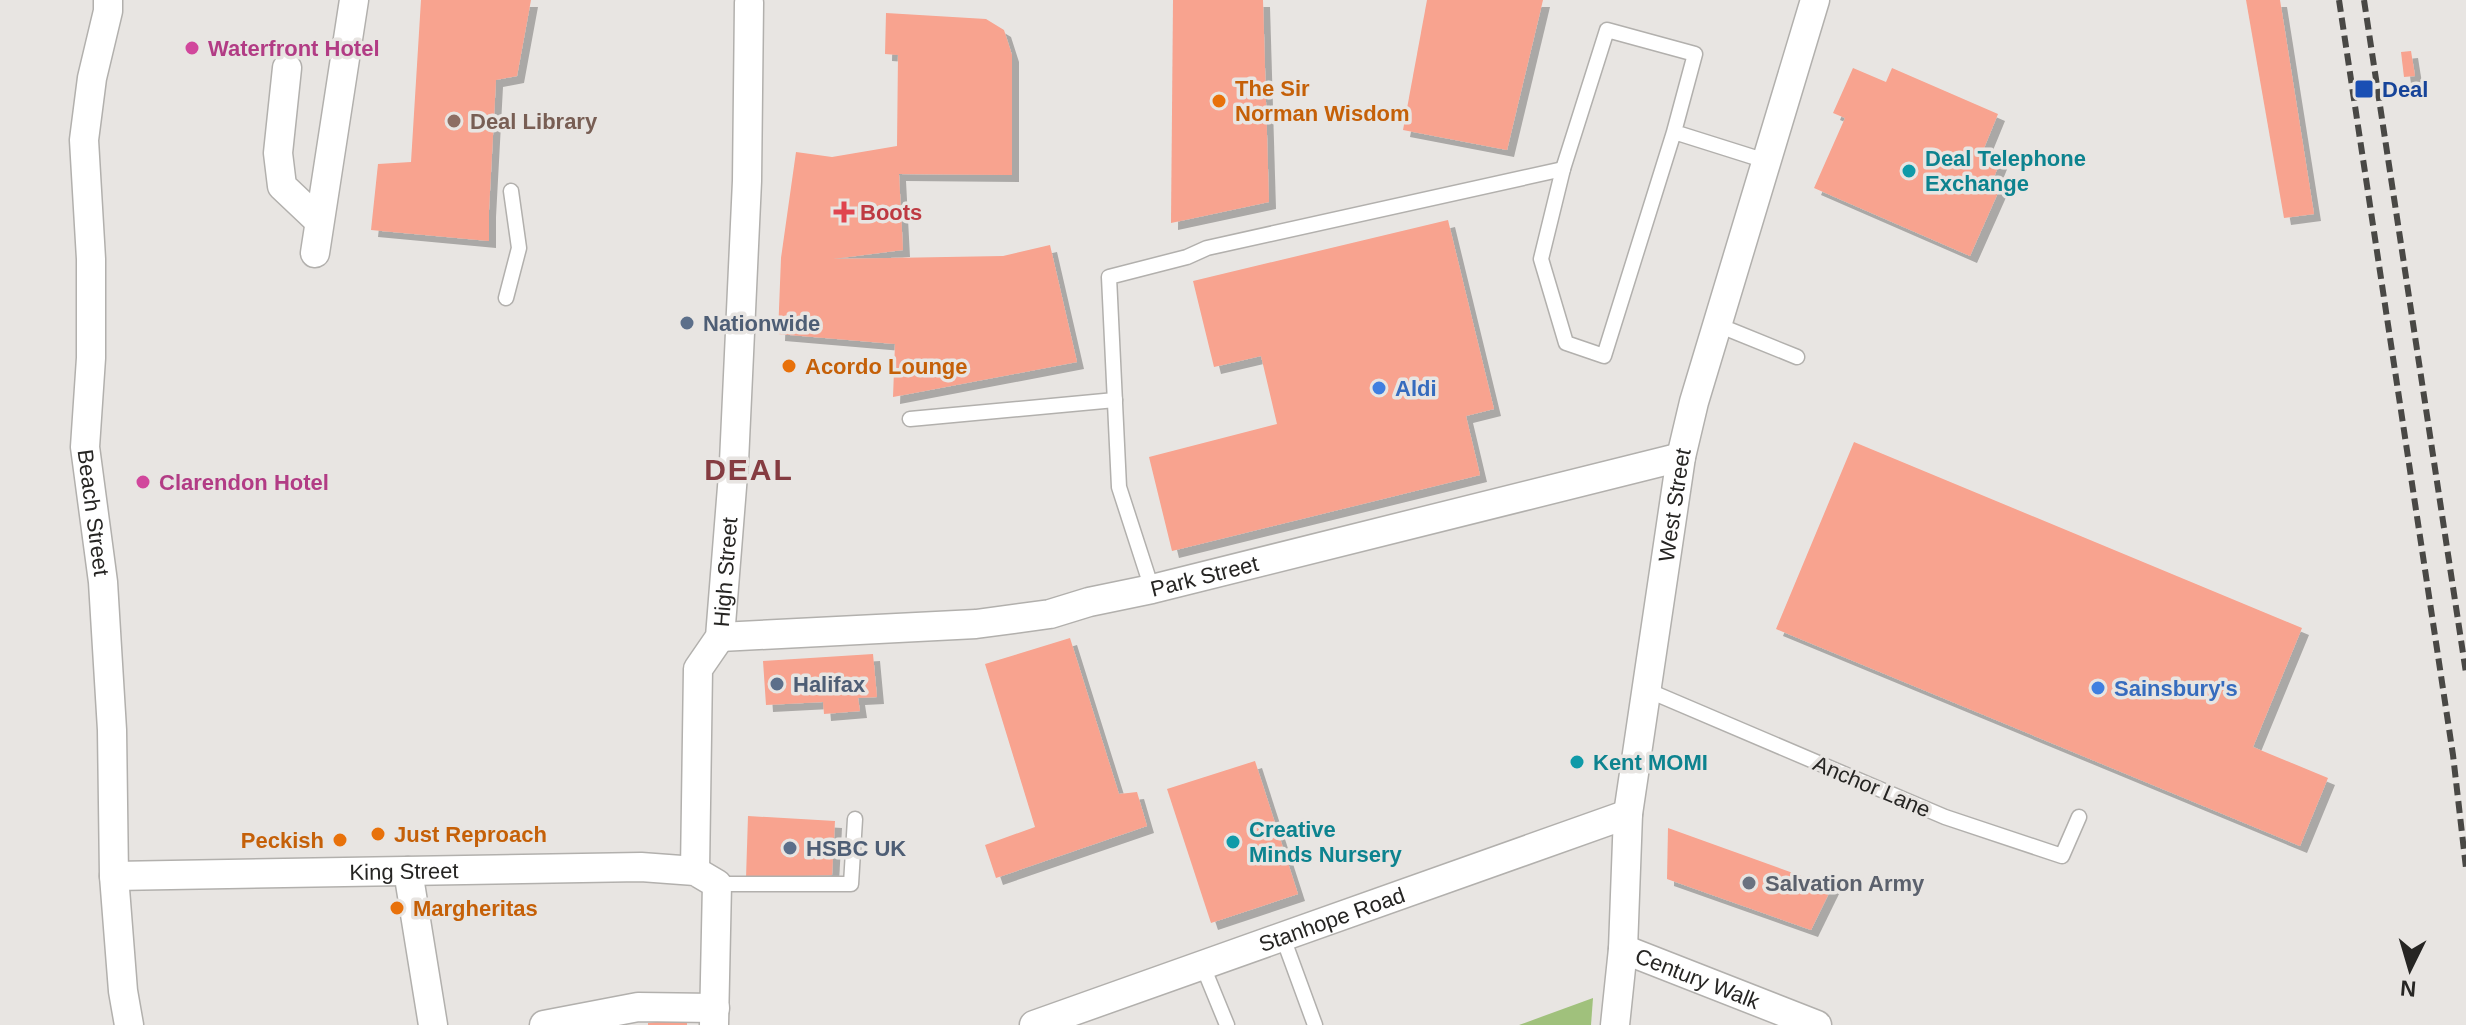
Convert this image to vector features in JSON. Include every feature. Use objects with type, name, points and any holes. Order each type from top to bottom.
[{"type":"street","name":"Beach Street","points":[[108,0],[92,78],[84,140],[91,259],[91,358],[85,447],[103,582],[112,730],[114,876],[123,991],[129,1025]]},
{"type":"street","points":[[315,253],[354,0]]},
{"type":"street","name":"West Street","points":[[1615,1025],[1623,949],[1628,814],[1681,457],[1694,402],[1815,0]]},
{"type":"street","name":"High Street","points":[[714,1016],[706,877],[697,792],[698,669],[720,637],[733,477],[747,196],[749,3]]},
{"type":"street","points":[[287,68],[278,153],[282,186],[319,221]]},
{"type":"street","name":"Park Street","points":[[720,637],[976,624],[1050,614],[1681,457]]},
{"type":"street","name":"Stanhope Road","points":[[1034,1025],[1628,814]]},
{"type":"street","name":"King Street","points":[[114,876],[641,867],[706,877]]},
{"type":"street","points":[[408,871],[433,1025]]},
{"type":"street","name":"Century Walk","points":[[1623,949],[1817,1025]]},
{"type":"street","points":[[544,1025],[638,1007],[714,1016]]},
{"type":"lane","points":[[1607,30],[1695,54],[1674,132],[1604,356],[1566,343],[1541,259],[1563,169],[1607,30]]},
{"type":"lane","points":[[1674,132],[1766,161]]},
{"type":"lane","points":[[1152,589],[1119,487],[1109,277],[1187,257],[1207,248],[1563,169]]},
{"type":"lane","points":[[506,298],[519,248],[511,191]]},
{"type":"lane","points":[[1718,325],[1797,357]]},
{"type":"lane","points":[[910,419],[1115,400]]},
{"type":"lane","name":"Anchor Lane","points":[[1647,690],[1945,817],[2062,856],[2079,817]]},
{"type":"lane","points":[[706,877],[851,884],[855,819]]},
{"type":"lane","points":[[1282,935],[1315,1025]]},
{"type":"lane","points":[[1202,964],[1227,1025]]},
{"type":"green space","points":[[1593,998],[1591,1025],[1519,1025]]},
{"type":"building","name":"Deal Library","points":[[421,0],[531,0],[517,76],[496,80],[489,241],[371,230],[378,164],[411,162]]},
{"type":"building","name":"The Sir Norman Wisdom","points":[[1173,0],[1263,0],[1269,202],[1171,223]]},
{"type":"building","points":[[1427,0],[1543,0],[1507,150],[1403,130]]},
{"type":"building","points":[[2246,0],[2280,0],[2314,214],[2284,218]]},
{"type":"building","points":[[886,13],[986,19],[1004,30],[1012,55],[1012,175],[899,174],[903,250],[833,259],[1003,256],[1050,245],[1077,362],[893,397],[895,344],[778,334],[781,258],[796,152],[832,157],[897,146],[898,55],[885,54]]},
{"type":"building","points":[[2411,51],[2415,76],[2404,77],[2401,52]]},
{"type":"building","name":"Deal Telephone Exchange","points":[[1853,68],[1886,82],[1892,68],[1998,114],[1982,153],[2001,160],[1992,182],[2001,186],[1970,256],[1814,188],[1845,118],[1833,113]]},
{"type":"building","name":"Aldi","points":[[1448,220],[1494,409],[1466,416],[1480,475],[1172,551],[1149,457],[1277,424],[1261,356],[1214,367],[1193,281]]},
{"type":"building","name":"Sainsbury's","points":[[1854,442],[2302,628],[2253,747],[2328,778],[2300,846],[1776,629]]},
{"type":"building","points":[[1070,638],[1119,794],[1137,792],[1147,826],[996,878],[985,845],[1035,827],[985,664]]},
{"type":"building","points":[[873,654],[877,697],[858,698],[860,711],[824,714],[823,702],[766,705],[763,661]]},
{"type":"building","name":"Creative Minds Nursery","points":[[1255,761],[1298,894],[1211,923],[1167,789]]},
{"type":"building","name":"HSBC UK","points":[[748,816],[835,821],[832,875],[746,878]]},
{"type":"building","name":"Salvation Army","points":[[1668,828],[1832,887],[1811,930],[1667,879]]},
{"type":"building","points":[[687,1018],[687,1025],[648,1025],[648,1023]]},
{"type":"railway","points":[[2339,0],[2453,755],[2466,868]]},
{"type":"railway","points":[[2364,0],[2466,673]]},
{"type":"place","name":"Waterfront Hotel","points":[[192,48]]},
{"type":"place","name":"Deal","points":[[2364,89]]},
{"type":"place","name":"The Sir Norman Wisdom","points":[[1219,101]]},
{"type":"place","name":"Deal Library","points":[[454,121]]},
{"type":"place","name":"Deal Telephone Exchange","points":[[1909,171]]},
{"type":"place","name":"Boots","points":[[844,212]]},
{"type":"place","name":"Nationwide","points":[[687,323]]},
{"type":"place","name":"Acordo Lounge","points":[[789,366]]},
{"type":"place","name":"Aldi","points":[[1379,388]]},
{"type":"place","name":"Clarendon Hotel","points":[[143,482]]},
{"type":"place","name":"Halifax","points":[[777,684]]},
{"type":"place","name":"Sainsbury's","points":[[2098,688]]},
{"type":"place","name":"Kent MOMI","points":[[1577,762]]},
{"type":"place","name":"Just Reproach","points":[[378,834]]},
{"type":"place","name":"Peckish","points":[[340,840]]},
{"type":"place","name":"Creative Minds Nursery","points":[[1233,842]]},
{"type":"place","name":"HSBC UK","points":[[790,848]]},
{"type":"place","name":"Salvation Army","points":[[1749,883]]},
{"type":"place","name":"Margheritas","points":[[397,908]]},
{"type":"district","name":"DEAL","points":[[749,470]]}]
